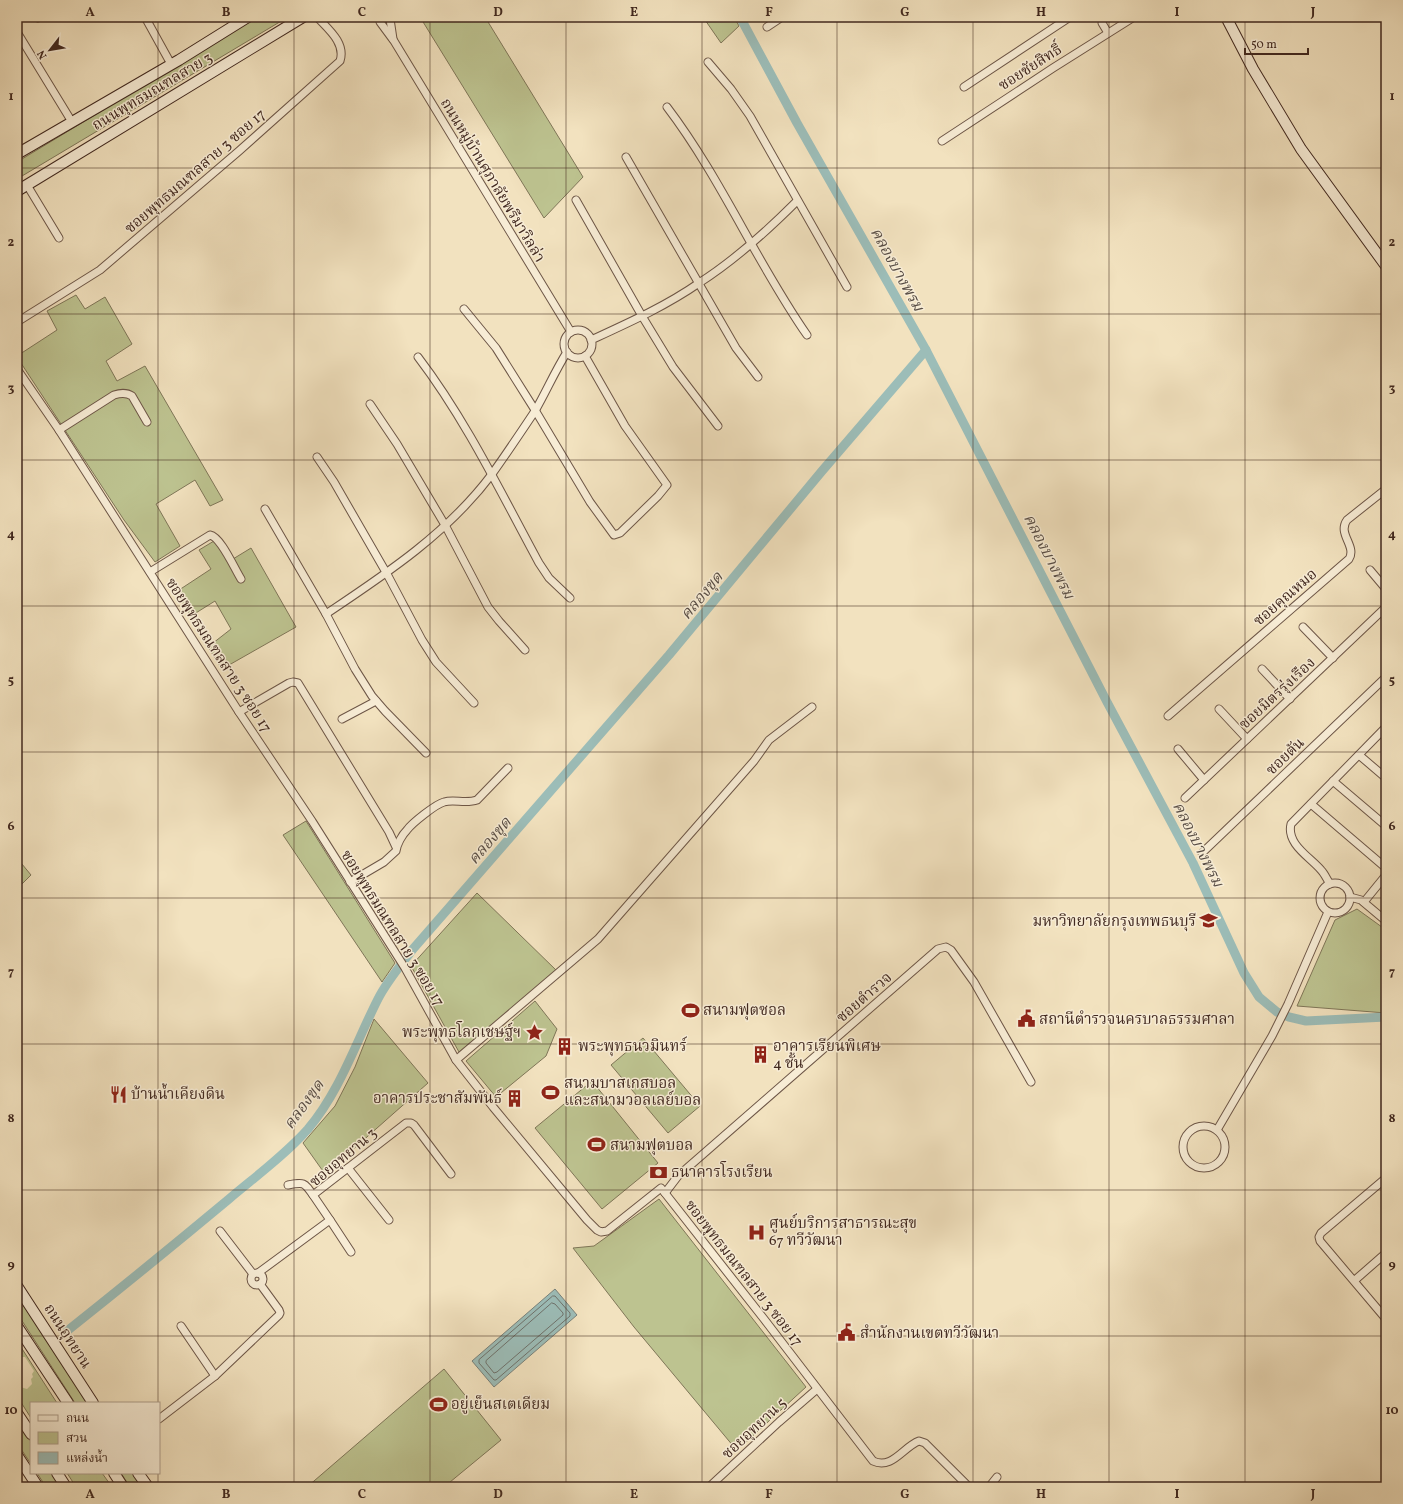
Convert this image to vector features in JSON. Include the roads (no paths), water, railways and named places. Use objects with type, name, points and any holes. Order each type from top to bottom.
[{"type":"main road","name":"ถนนพุทธมณฑลสาย 3","points":[[17,154],[172,64],[248,17]]},
{"type":"main road","name":"ถนนพุทธมณฑลสาย 3","points":[[17,191],[303,17]]},
{"type":"main road","points":[[1226,17],[1253,69],[1302,149],[1386,266]]},
{"type":"main road","name":"ถนนอุทยาน","points":[[17,1286],[92,1401]]},
{"type":"main road","points":[[17,1326],[67,1402]]},
{"type":"main road","points":[[17,1413],[30,1432]]},
{"type":"main road","points":[[17,1455],[38,1487]]},
{"type":"main road","points":[[58,1474],[66,1487]]},
{"type":"main road","points":[[115,1474],[123,1487]]},
{"type":"main road","points":[[139,1474],[148,1487]]},
{"type":"street","points":[[145,17],[172,64]]},
{"type":"street","name":"ซอยพุทธมณฑลสาย 3 ซอย 17","points":[[17,322],[100,270],[340,61],[342,50],[339,43],[317,17]]},
{"type":"street","points":[[767,27],[782,17]]},
{"type":"street","points":[[964,87],[1070,17]]},
{"type":"street","points":[[1103,17],[1102,23],[1108,33]]},
{"type":"street","name":"ซอยชัยสิทธิ์","points":[[942,141],[1134,17]]},
{"type":"street","points":[[390,19],[394,41]]},
{"type":"street","name":"ถนนหมู่บ้านศุภาลัยพรีมาวิลล่า","points":[[380,22],[394,41],[571,332]]},
{"type":"street","points":[[17,32],[72,122]]},
{"type":"street","points":[[708,62],[731,89],[750,116],[847,288]]},
{"type":"street","points":[[667,107],[688,134],[786,305],[807,335]]},
{"type":"street","points":[[626,157],[736,348],[758,378]]},
{"type":"street","points":[[27,185],[59,238]]},
{"type":"street","points":[[576,200],[673,367],[718,426]]},
{"type":"street","points":[[591,340],[642,316],[699,284],[752,245],[798,201]]},
{"type":"street","points":[[464,309],[496,348],[590,502],[614,534],[620,533],[658,496],[667,485],[625,426],[584,356]]},
{"type":"street","points":[[579,330],[583,331],[589,336],[592,343],[590,351],[584,356],[574,357],[567,352],[564,341],[571,332],[579,330]]},
{"type":"street","points":[[326,614],[387,574],[445,525],[492,474],[535,410],[567,352]]},
{"type":"street","points":[[418,357],[456,410],[539,563],[549,578],[570,598]]},
{"type":"street","name":"ซอยพุทธมณฑลสาย 3 ซอย 17","points":[[17,369],[59,430],[405,968],[456,1060],[582,1214],[597,1230],[602,1232],[612,1227],[661,1188],[873,1461],[884,1464],[892,1460],[914,1442],[919,1441],[925,1443],[968,1487]]},
{"type":"street","points":[[59,430],[114,395],[123,393],[128,393],[132,396],[147,422]]},
{"type":"street","points":[[370,404],[397,444],[445,525],[488,606],[499,621],[525,650]]},
{"type":"street","points":[[317,457],[387,574],[422,640],[436,662],[474,703]]},
{"type":"street","name":"ซอยคุณหมอ","points":[[1168,716],[1349,559],[1352,554],[1351,549],[1343,530],[1346,520],[1386,489]]},
{"type":"street","points":[[265,509],[326,614],[355,669],[376,701],[426,753]]},
{"type":"street","points":[[150,572],[210,535],[214,536],[219,542],[241,579]]},
{"type":"street","points":[[1370,570],[1386,589]]},
{"type":"street","name":"ซอยมิตรรุ่งเรือง","points":[[1185,798],[1386,607]]},
{"type":"street","points":[[1303,627],[1333,658]]},
{"type":"street","points":[[1262,669],[1290,699]]},
{"type":"street","name":"ซอยตัน","points":[[1202,853],[1386,677]]},
{"type":"street","points":[[239,712],[289,683],[298,683],[389,832],[396,847]]},
{"type":"street","points":[[342,719],[376,701]]},
{"type":"street","points":[[456,1060],[598,939],[754,761],[769,740],[812,707]]},
{"type":"street","points":[[1219,709],[1247,739]]},
{"type":"street","points":[[1330,884],[1322,871],[1295,844],[1291,836],[1291,824],[1386,727]]},
{"type":"street","points":[[1178,749],[1204,780]]},
{"type":"street","points":[[1359,755],[1386,778]]},
{"type":"street","points":[[350,882],[384,862],[396,851],[396,847],[407,830],[436,806],[448,801],[471,802],[477,800],[508,768]]},
{"type":"street","points":[[1333,781],[1386,826]]},
{"type":"street","points":[[1310,804],[1386,868]]},
{"type":"street","points":[[1364,902],[1386,875]]},
{"type":"street","points":[[1338,883],[1343,885],[1349,893],[1350,902],[1344,911],[1335,914],[1328,912],[1322,907],[1320,897],[1324,888],[1330,884],[1338,883]]},
{"type":"street","points":[[1350,898],[1359,899],[1364,902],[1386,921]]},
{"type":"street","points":[[1217,1130],[1272,1036],[1288,1004],[1328,912]]},
{"type":"street","name":"ซอยตำรวจ","points":[[664,1193],[678,1176],[938,949],[946,947],[951,950],[974,982],[1031,1082]]},
{"type":"street","name":"ซอยอุทยาน 3","points":[[352,1252],[313,1195],[402,1126],[411,1122],[451,1174]]},
{"type":"street","points":[[1200,1126],[1207,1126],[1217,1130],[1222,1135],[1225,1142],[1222,1159],[1214,1166],[1205,1168],[1198,1167],[1191,1163],[1184,1152],[1183,1144],[1187,1134],[1200,1126]]},
{"type":"street","points":[[348,1168],[389,1220]]},
{"type":"street","points":[[1386,1178],[1319,1237],[1320,1241],[1386,1319]]},
{"type":"street","points":[[288,1185],[302,1182],[313,1195]]},
{"type":"street","points":[[260,1284],[254,1285],[250,1278],[330,1220]]},
{"type":"street","points":[[220,1231],[256,1274],[262,1275],[263,1279],[260,1284]]},
{"type":"street","points":[[1354,1280],[1386,1253]]},
{"type":"street","points":[[160,1418],[215,1376],[280,1313],[260,1284]]},
{"type":"street","points":[[181,1326],[215,1376]]},
{"type":"street","name":"ซอยอุทยาน 5","points":[[709,1487],[778,1422],[817,1389]]},
{"type":"street","points":[[989,1487],[997,1477]]},
{"type":"water","points":[[555,1289],[577,1315],[494,1387],[472,1361]]},
{"type":"waterway","name":"คลองบางพรม","points":[[740,17],[797,123],[926,350],[1107,702],[1193,863],[1244,973],[1259,997],[1277,1012],[1289,1017],[1306,1021],[1386,1017]]},
{"type":"waterway","name":"คลองขุด","points":[[67,1331],[270,1166],[308,1129],[329,1099],[338,1083],[382,992],[394,973],[413,949],[669,655],[822,471],[926,350]]},
{"type":"place","name":"มหาวิทยาลัยกรุงเทพธนบุรี","points":[[1209,921]]},
{"type":"place","name":"สนามฟุตซอล","points":[[690,1010]]},
{"type":"place","name":"สถานีตำรวจนครบาลธรรมศาลา","points":[[1026,1019]]},
{"type":"place","name":"พระพุทธโลกเชษฐ์ฯ","points":[[534,1032]]},
{"type":"place","name":"พระพุทธนวมินทร์","points":[[565,1046]]},
{"type":"place","name":"อาคารเรียนพิเศษ 4 ชั้น","points":[[760,1055]]},
{"type":"place","name":"สนามบาสเกสบอล และสนามวอลเลย์บอล","points":[[551,1092]]},
{"type":"place","name":"บ้านน้ำเคียงดิน","points":[[118,1094]]},
{"type":"place","name":"อาคารประชาสัมพันธ์","points":[[515,1098]]},
{"type":"place","name":"สนามฟุตบอล","points":[[597,1145]]},
{"type":"place","name":"ธนาคารโรงเรียน","points":[[658,1172]]},
{"type":"place","name":"ศูนย์บริการสาธารณะสุข 67 ทวีวัฒนา","points":[[756,1232]]},
{"type":"place","name":"สำนักงานเขตทวีวัฒนา","points":[[847,1333]]},
{"type":"place","name":"อยู่เย็นสเตเดียม","points":[[438,1404]]}]
